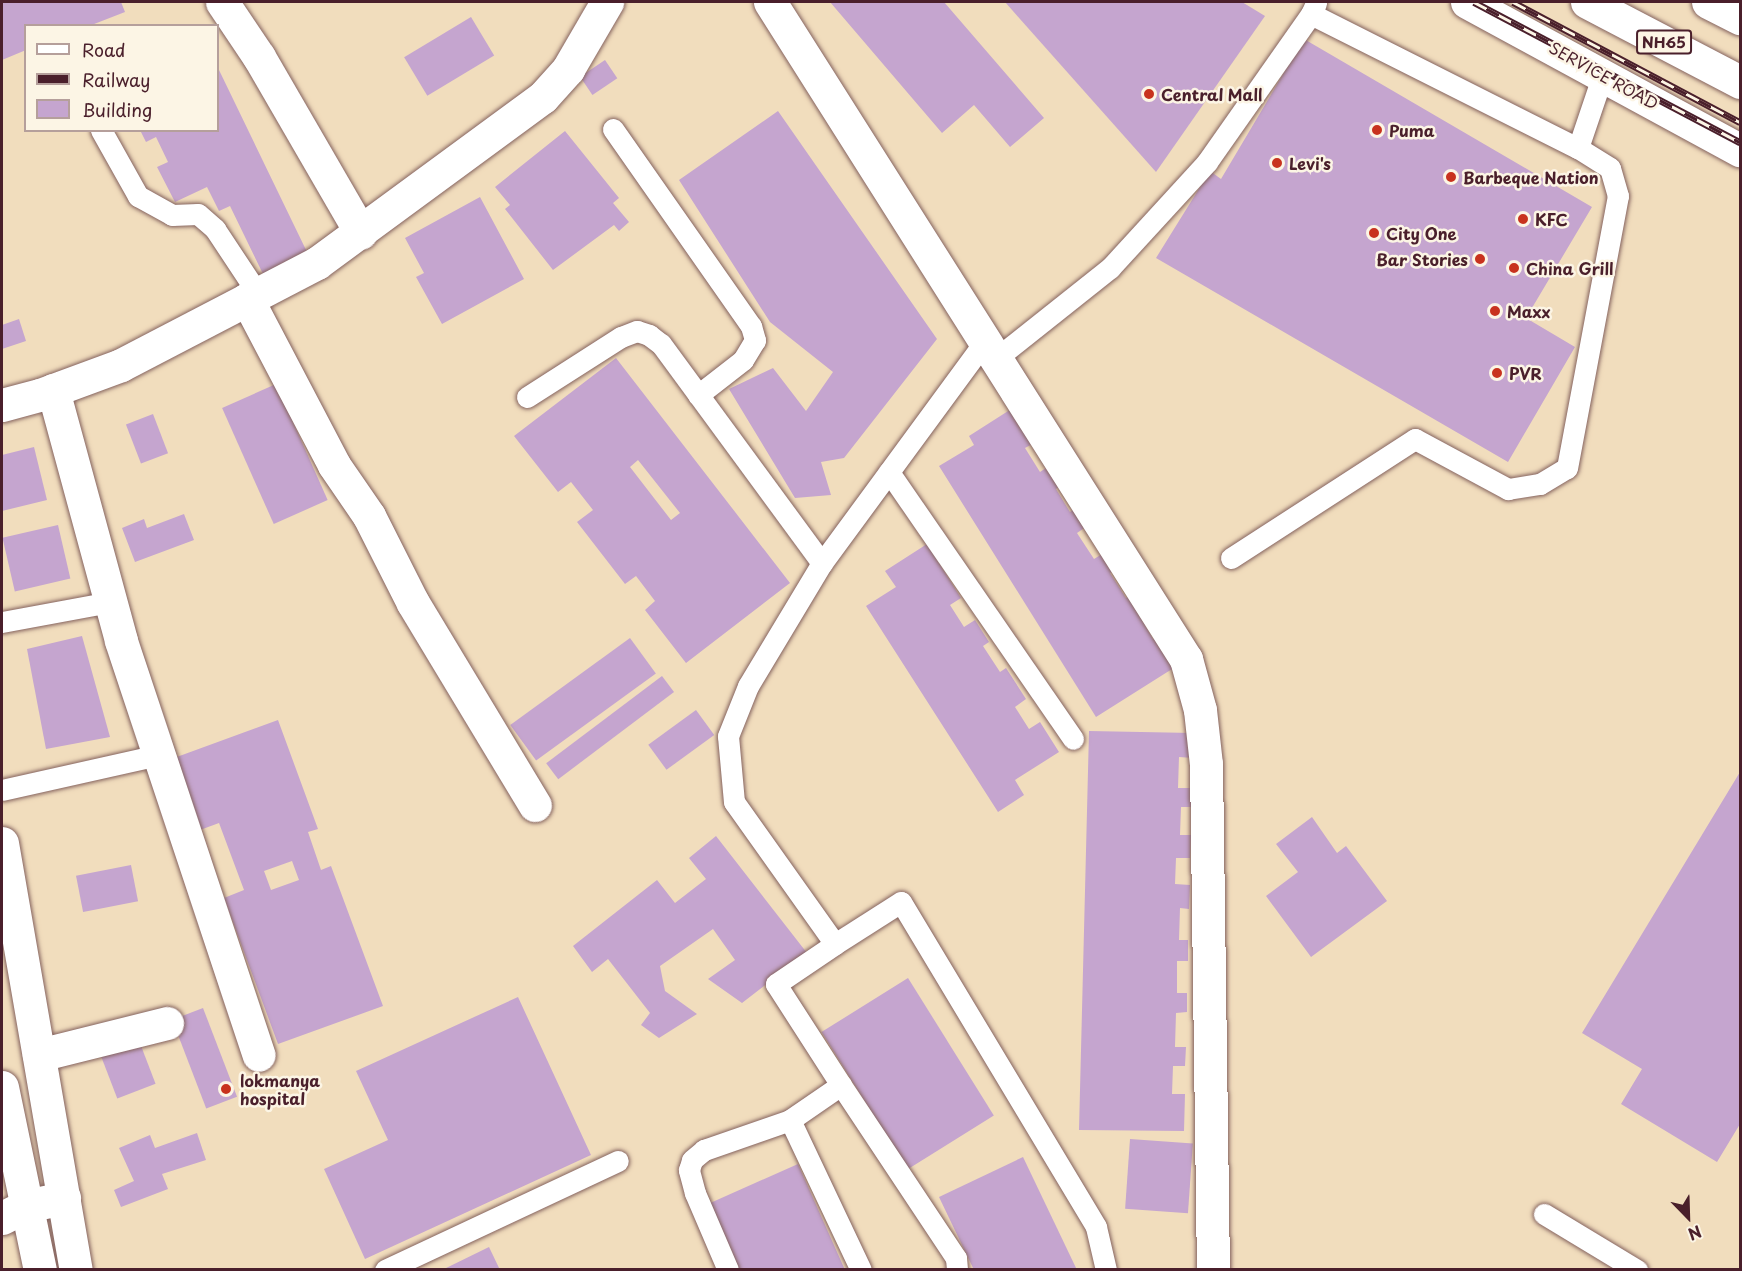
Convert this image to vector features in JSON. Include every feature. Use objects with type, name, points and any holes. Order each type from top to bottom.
[{"type":"main road","points":[[222,2],[259,57],[360,233]]},
{"type":"main road","points":[[2,405],[53,390],[122,365],[317,263],[543,97],[568,69],[607,2]]},
{"type":"main road","points":[[770,2],[992,349],[1186,659],[1200,710],[1206,764],[1213,1269]]},
{"type":"main road","name":"SERVICE ROAD","points":[[1467,2],[1740,150]]},
{"type":"main road","name":"NH65","points":[[1587,2],[1740,82]]},
{"type":"main road","points":[[1708,2],[1740,18]]},
{"type":"main road","points":[[253,297],[334,465],[369,516],[413,603],[535,805]]},
{"type":"main road","points":[[53,390],[110,602],[258,1055]]},
{"type":"main road","points":[[2,843],[76,1269]]},
{"type":"main road","points":[[39,1055],[167,1023]]},
{"type":"main road","points":[[2,1088],[14,1212],[40,1269]]},
{"type":"main road","points":[[14,1212],[64,1198]]},
{"type":"lane","points":[[835,944],[734,802],[728,736],[748,686],[822,563],[889,472],[992,349],[1090,286],[1155,219],[1207,162],[1314,8],[1578,148],[1610,168],[1618,196],[1567,468],[1540,484],[1508,489],[1415,439],[1231,558]]},
{"type":"lane","points":[[1578,148],[1603,74]]},
{"type":"lane","points":[[613,129],[750,326],[755,340],[743,360],[698,395]]},
{"type":"lane","points":[[102,132],[138,196],[172,215],[198,213],[215,229],[253,297]]},
{"type":"lane","points":[[527,397],[621,337],[638,331],[661,344],[822,563]]},
{"type":"lane","points":[[889,472],[1073,739]]},
{"type":"lane","points":[[2,622],[110,602]]},
{"type":"lane","points":[[2,790],[159,755]]},
{"type":"lane","points":[[957,1269],[956,1258],[776,984],[901,902],[1096,1227],[1106,1269]]},
{"type":"lane","points":[[728,1269],[695,1193],[689,1170],[692,1160],[704,1150],[790,1120],[841,1085]]},
{"type":"lane","points":[[790,1120],[861,1269]]},
{"type":"lane","points":[[385,1269],[618,1161]]},
{"type":"lane","points":[[1544,1214],[1638,1269]]},
{"type":"building","points":[[2,2],[121,2],[125,12],[94,24],[24,24],[24,51],[2,60]]},
{"type":"building","points":[[830,2],[944,2],[1044,118],[1010,147],[974,105],[942,133]]},
{"type":"building","name":"Central Mall","points":[[1005,2],[1242,2],[1265,16],[1156,172]]},
{"type":"building","points":[[471,17],[494,56],[427,96],[404,57]]},
{"type":"building","name":"City One","points":[[1304,39],[1592,207],[1526,318],[1575,347],[1508,462],[1156,258],[1210,171],[1221,179]]},
{"type":"building","points":[[605,60],[617,78],[592,95],[580,77]]},
{"type":"building","points":[[219,70],[307,252],[263,274],[230,206],[219,211],[207,187],[175,202],[157,167],[168,162],[156,137],[146,142],[141,132],[219,132]]},
{"type":"building","points":[[778,111],[937,339],[844,458],[821,462],[831,495],[795,498],[729,389],[773,368],[806,411],[833,372],[770,322],[679,180]]},
{"type":"building","points":[[565,131],[619,198],[613,203],[629,222],[619,231],[614,225],[553,270],[505,209],[510,205],[495,187]]},
{"type":"building","points":[[480,197],[524,279],[442,324],[416,277],[424,273],[405,238]]},
{"type":"building","points":[[19,319],[26,341],[2,349],[2,325]]},
{"type":"building","points":[[616,358],[790,583],[686,663],[645,610],[655,601],[636,576],[625,584],[577,522],[593,510],[571,482],[558,492],[514,436]],"holes":[[[638,460],[680,513],[671,520],[630,467]]]},
{"type":"building","points":[[276,384],[328,500],[274,524],[222,408]]},
{"type":"building","points":[[1016,406],[1038,441],[1025,448],[1040,472],[1052,464],[1065,483],[1056,489],[1070,512],[1079,506],[1090,524],[1077,533],[1094,559],[1107,551],[1118,568],[1110,573],[1126,598],[1134,593],[1145,611],[1139,615],[1153,639],[1162,634],[1180,664],[1096,717],[939,466],[974,445],[969,436]]},
{"type":"building","points":[[153,414],[168,453],[141,464],[126,424]]},
{"type":"building","points":[[34,447],[47,500],[2,511],[2,455]]},
{"type":"building","points":[[184,514],[194,540],[135,562],[122,528],[144,519],[147,528]]},
{"type":"building","points":[[58,525],[70,579],[15,591],[2,538]]},
{"type":"building","points":[[927,544],[961,598],[950,605],[964,627],[975,620],[989,642],[983,646],[1000,672],[1006,668],[1026,699],[1015,707],[1029,729],[1040,722],[1059,752],[1015,780],[1024,795],[998,812],[866,606],[896,587],[885,571]]},
{"type":"building","points":[[82,636],[110,737],[46,749],[27,649]]},
{"type":"building","points":[[630,638],[656,674],[536,761],[510,725]]},
{"type":"building","points":[[662,676],[674,692],[558,779],[546,763]]},
{"type":"building","points":[[696,710],[714,735],[666,770],[648,745]]},
{"type":"building","points":[[278,720],[318,829],[308,832],[321,870],[331,866],[383,1006],[278,1044],[224,898],[244,890],[219,823],[200,830],[174,758]],"holes":[[[292,861],[299,880],[271,890],[264,871]]]},
{"type":"building","points":[[1089,731],[1193,733],[1193,758],[1179,757],[1178,788],[1192,788],[1192,807],[1181,807],[1180,835],[1191,835],[1190,858],[1176,858],[1175,884],[1190,885],[1189,909],[1180,908],[1179,940],[1188,940],[1188,961],[1177,961],[1177,993],[1187,993],[1187,1012],[1176,1013],[1175,1047],[1186,1047],[1185,1066],[1173,1066],[1172,1094],[1185,1094],[1184,1131],[1079,1130]]},
{"type":"building","points":[[1740,772],[1740,1124],[1717,1162],[1621,1104],[1642,1069],[1582,1033]]},
{"type":"building","points":[[1312,817],[1337,853],[1346,846],[1387,901],[1311,957],[1266,896],[1298,872],[1276,844]]},
{"type":"building","points":[[716,836],[807,953],[742,1003],[708,979],[735,960],[713,929],[660,966],[665,991],[697,1014],[659,1038],[641,1025],[650,1013],[608,959],[592,972],[573,946],[657,880],[675,903],[706,879],[689,858]]},
{"type":"building","points":[[131,865],[138,901],[83,912],[76,876]]},
{"type":"building","points":[[908,978],[994,1115],[907,1169],[821,1032]]},
{"type":"building","points":[[518,997],[591,1155],[365,1259],[324,1169],[388,1140],[356,1071]]},
{"type":"building","points":[[203,1008],[237,1097],[206,1109],[172,1020]]},
{"type":"building","points":[[138,1038],[156,1084],[117,1098],[100,1053]]},
{"type":"building","points":[[197,1133],[206,1160],[162,1174],[168,1189],[121,1207],[114,1190],[134,1181],[119,1148],[150,1135],[155,1148]]},
{"type":"building","points":[[1130,1139],[1193,1143],[1188,1213],[1125,1209]]},
{"type":"building","points":[[1023,1157],[1077,1270],[974,1270],[939,1197]]},
{"type":"building","points":[[798,1164],[845,1270],[737,1270],[708,1204]]},
{"type":"building","points":[[489,1247],[500,1270],[442,1270]]},
{"type":"railway","points":[[1474,2],[1740,142]]},
{"type":"railway","points":[[1513,2],[1740,122]]},
{"type":"place","name":"Central Mall","points":[[1149,94]]},
{"type":"place","name":"Puma","points":[[1377,130]]},
{"type":"place","name":"Levi's","points":[[1277,163]]},
{"type":"place","name":"Barbeque Nation","points":[[1451,177]]},
{"type":"place","name":"KFC","points":[[1523,219]]},
{"type":"place","name":"City One","points":[[1374,233]]},
{"type":"place","name":"Bar Stories","points":[[1480,259]]},
{"type":"place","name":"China Grill","points":[[1514,268]]},
{"type":"place","name":"Maxx","points":[[1495,311]]},
{"type":"place","name":"PVR","points":[[1497,373]]},
{"type":"place","name":"lokmanya hospital","points":[[226,1089]]}]
